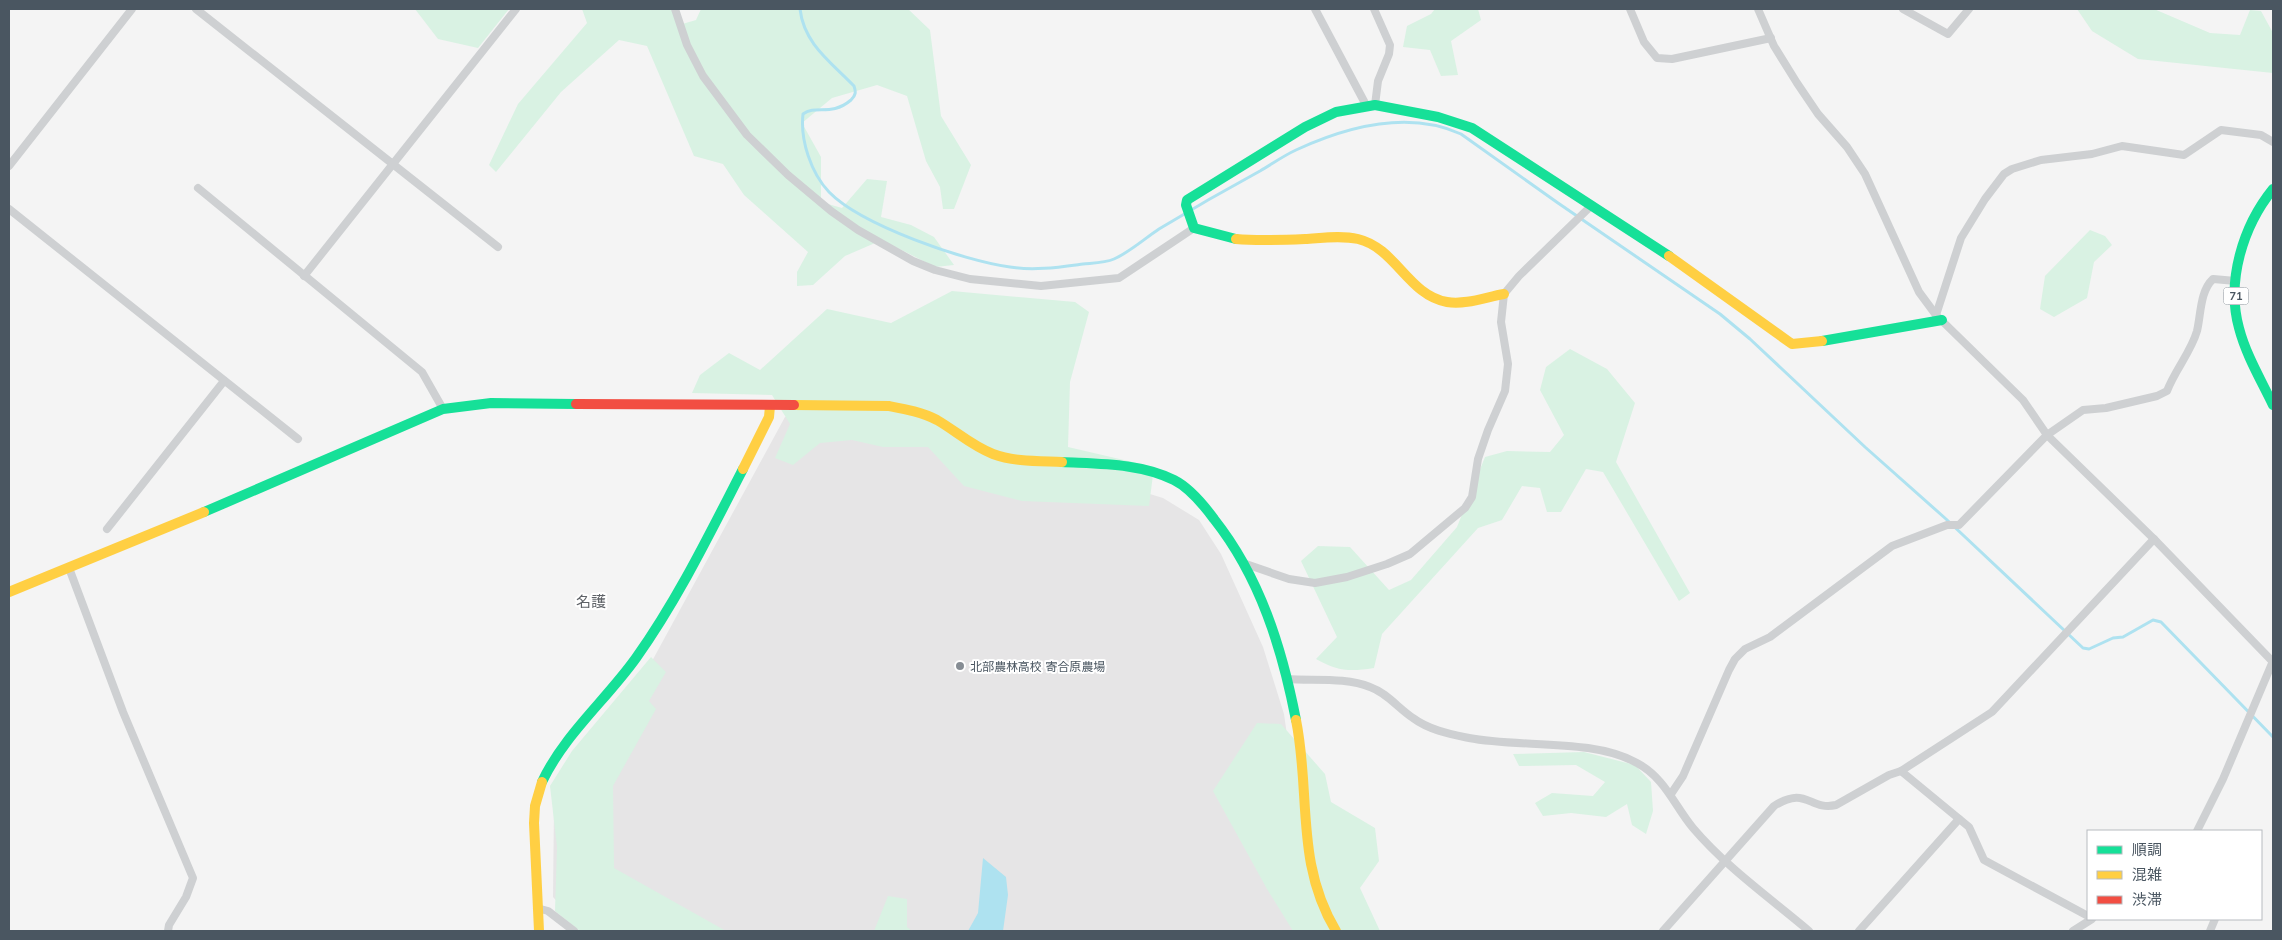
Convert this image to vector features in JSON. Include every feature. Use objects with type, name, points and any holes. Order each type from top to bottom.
[{"type":"street","points":[[9,166],[132,9]]},
{"type":"street","points":[[196,9],[498,247]]},
{"type":"street","points":[[304,276],[516,9]]},
{"type":"street","points":[[675,9],[687,45],[702,76],[747,135],[788,175],[831,211],[858,230],[913,261],[935,270],[970,279],[1041,286],[1119,278],[1194,228]]},
{"type":"street","points":[[1315,9],[1370,105]]},
{"type":"street","points":[[1370,105],[1389,54],[1390,45],[1374,9]]},
{"type":"street","points":[[1630,9],[1644,42],[1657,58],[1672,59],[1771,38]]},
{"type":"street","points":[[1758,9],[1771,38],[1818,114],[1847,147],[1865,174],[1919,292],[1939,318],[2024,400],[2047,435],[2154,540],[2273,662],[2223,779],[2198,830]]},
{"type":"street","points":[[1902,9],[1948,34],[1969,9]]},
{"type":"street","points":[[1504,294],[1463,302],[1440,300],[1418,287],[1375,244],[1358,239],[1328,236],[1240,241],[1215,236],[1194,228],[1186,205],[1187,200],[1305,127],[1336,112],[1370,105],[1438,117],[1472,128],[1668,256],[1792,344],[1818,342],[1939,318]]},
{"type":"street","points":[[1939,318],[1961,238],[1985,199],[2004,174],[2012,169],[2041,160],[2092,154],[2122,146],[2184,155],[2221,130],[2261,135],[2273,142]]},
{"type":"street","points":[[198,188],[422,372],[443,410]]},
{"type":"street","name":"71","points":[[2273,189],[2257,209],[2243,245],[2236,281],[2235,311],[2239,329],[2251,360],[2273,405]]},
{"type":"street","points":[[1243,563],[1289,579],[1315,583],[1347,577],[1387,564],[1410,554],[1465,508],[1472,497],[1478,459],[1505,391],[1508,364],[1501,322],[1504,294],[1519,276],[1592,206]]},
{"type":"street","points":[[9,209],[298,439]]},
{"type":"street","points":[[1671,794],[1683,776],[1729,670],[1735,659],[1745,649],[1770,636],[1892,546],[1947,525],[1959,525],[2047,435],[2083,410],[2106,408],[2157,396],[2167,391],[2173,374],[2196,332],[2206,285],[2213,279],[2236,281]]},
{"type":"street","points":[[107,528],[224,381]]},
{"type":"street","points":[[9,592],[443,410],[491,402],[889,406],[933,418],[974,446],[1003,456],[1032,461],[1112,466],[1150,471],[1169,477],[1183,485],[1214,518],[1243,563],[1261,599],[1287,680],[1302,758],[1306,844],[1316,891],[1325,916],[1336,931]]},
{"type":"street","points":[[539,931],[535,810],[542,779],[564,745],[644,647],[728,499],[769,417],[770,406]]},
{"type":"street","points":[[1663,931],[1774,806],[1787,798],[1800,797],[1829,807],[1836,806],[1889,775],[1901,771],[1992,712],[2154,540]]},
{"type":"street","points":[[69,568],[123,712],[193,878],[186,898],[169,925],[168,931]]},
{"type":"street","points":[[1287,680],[1345,682],[1370,686],[1413,719],[1426,726],[1471,738],[1597,750],[1622,756],[1637,763],[1655,775],[1671,794],[1692,827],[1726,861],[1809,931]]},
{"type":"street","points":[[1901,771],[1969,827],[1984,860],[2087,915]]},
{"type":"street","points":[[1859,931],[1959,819]]},
{"type":"street","points":[[537,908],[548,911],[574,931]]},
{"type":"street","points":[[2073,931],[2090,920]]},
{"type":"shaded area","name":"北部農林高校 寄合原農場","points":[[812,411],[1117,484],[1163,498],[1199,520],[1221,554],[1263,647],[1284,714],[1293,777],[1323,931],[584,931],[553,897],[554,805],[639,685],[785,417]]},
{"type":"green space","points":[[415,9],[509,9],[478,48],[438,39]]},
{"type":"green space","points":[[582,9],[671,9],[679,25],[696,20],[701,9],[908,9],[930,30],[941,116],[971,165],[954,209],[943,209],[940,187],[926,161],[907,96],[877,85],[832,98],[802,123],[821,157],[821,202],[842,208],[867,179],[887,181],[881,217],[911,225],[934,237],[954,265],[935,267],[882,240],[845,256],[813,285],[797,286],[797,272],[808,252],[744,195],[723,164],[694,156],[647,46],[619,40],[561,92],[496,172],[489,165],[518,104],[587,23]]},
{"type":"green space","points":[[1435,9],[1478,9],[1481,20],[1451,41],[1458,75],[1441,76],[1430,50],[1403,47],[1407,26],[1431,14]]},
{"type":"green space","points":[[2077,9],[2154,9],[2210,33],[2240,35],[2250,10],[2261,11],[2273,33],[2273,73],[2138,59],[2092,31]]},
{"type":"green space","points":[[2090,230],[2105,236],[2112,245],[2094,262],[2087,298],[2054,317],[2040,309],[2045,276]]},
{"type":"green space","points":[[952,291],[1075,302],[1089,312],[1070,382],[1068,447],[1154,467],[1149,506],[1022,501],[964,486],[928,447],[883,447],[852,440],[820,443],[793,465],[775,458],[790,424],[772,395],[692,393],[700,375],[729,353],[760,370],[827,309],[891,323]]},
{"type":"green space","points":[[1570,349],[1607,369],[1635,403],[1616,462],[1690,593],[1679,601],[1603,472],[1586,469],[1561,512],[1547,512],[1540,488],[1522,486],[1502,520],[1478,528],[1382,634],[1374,668],[1344,670],[1316,659],[1337,637],[1301,561],[1318,546],[1350,547],[1389,590],[1411,580],[1457,527],[1485,457],[1507,451],[1550,452],[1564,435],[1540,390],[1546,367]]},
{"type":"green space","points":[[651,657],[666,672],[649,701],[656,709],[613,786],[614,868],[726,931],[580,931],[555,911],[557,847],[550,786],[572,751]]},
{"type":"green space","points":[[1257,723],[1281,724],[1325,774],[1331,802],[1375,828],[1379,861],[1360,888],[1380,931],[1293,931],[1267,889],[1213,791]]},
{"type":"green space","points":[[1584,752],[1635,765],[1651,782],[1653,811],[1646,834],[1632,825],[1627,804],[1606,817],[1571,813],[1543,816],[1535,803],[1552,793],[1593,796],[1605,782],[1576,765],[1519,766],[1513,754]]},
{"type":"green space","points":[[888,896],[907,899],[907,927],[912,931],[874,931]]},
{"type":"water","points":[[983,858],[1006,877],[1008,895],[1003,931],[968,931],[978,913]]},
{"type":"waterway","points":[[800,9],[807,32],[813,42],[820,52],[854,86],[855,90],[853,98],[844,105],[837,108],[808,111],[803,114],[803,134],[808,156],[823,184],[829,192],[844,204],[888,229],[914,240],[990,263],[1038,269],[1099,263],[1110,260],[1126,253],[1159,229],[1291,152],[1335,134],[1377,124],[1399,122],[1441,127],[1461,134],[1720,314],[1750,339],[1865,447],[1946,519],[2083,648],[2089,649],[2113,638],[2123,637],[2153,620],[2161,622],[2273,737]]},
{"type":"traffic: fast","points":[[1236,239],[1194,228],[1186,205],[1187,200],[1305,127],[1336,112],[1375,105],[1438,117],[1472,128],[1669,256]]},
{"type":"traffic: fast","points":[[2273,189],[2262,204],[2246,237],[2236,273],[2235,292],[2235,310],[2242,338],[2273,405]]},
{"type":"traffic: fast","points":[[1822,341],[1942,320]]},
{"type":"traffic: fast","points":[[204,512],[443,409],[491,403],[576,404]]},
{"type":"traffic: fast","points":[[1062,462],[1119,465],[1161,474],[1180,483],[1201,502],[1230,541],[1244,565],[1267,614],[1284,666],[1296,720]]},
{"type":"traffic: fast","points":[[542,782],[562,749],[636,658],[666,613],[743,469]]},
{"type":"traffic: slow","points":[[1236,239],[1279,240],[1338,237],[1358,239],[1371,244],[1382,252],[1422,290],[1434,298],[1454,303],[1504,294]]},
{"type":"traffic: slow","points":[[1669,256],[1792,344],[1822,341]]},
{"type":"traffic: slow","points":[[794,405],[889,406],[901,408],[931,417],[971,443],[1001,457],[1018,460],[1062,462]]},
{"type":"traffic: slow","points":[[743,469],[769,417],[770,406]]},
{"type":"traffic: slow","points":[[9,592],[204,512]]},
{"type":"traffic: slow","points":[[1296,720],[1303,775],[1309,854],[1323,905],[1336,931]]},
{"type":"traffic: slow","points":[[539,931],[534,823],[535,806],[542,782]]},
{"type":"traffic: jam","points":[[576,404],[794,405]]},
{"type":"place","name":"北部農林高校 寄合原農場","points":[[960,666]]},
{"type":"district","name":"名護","points":[[591,601]]}]
